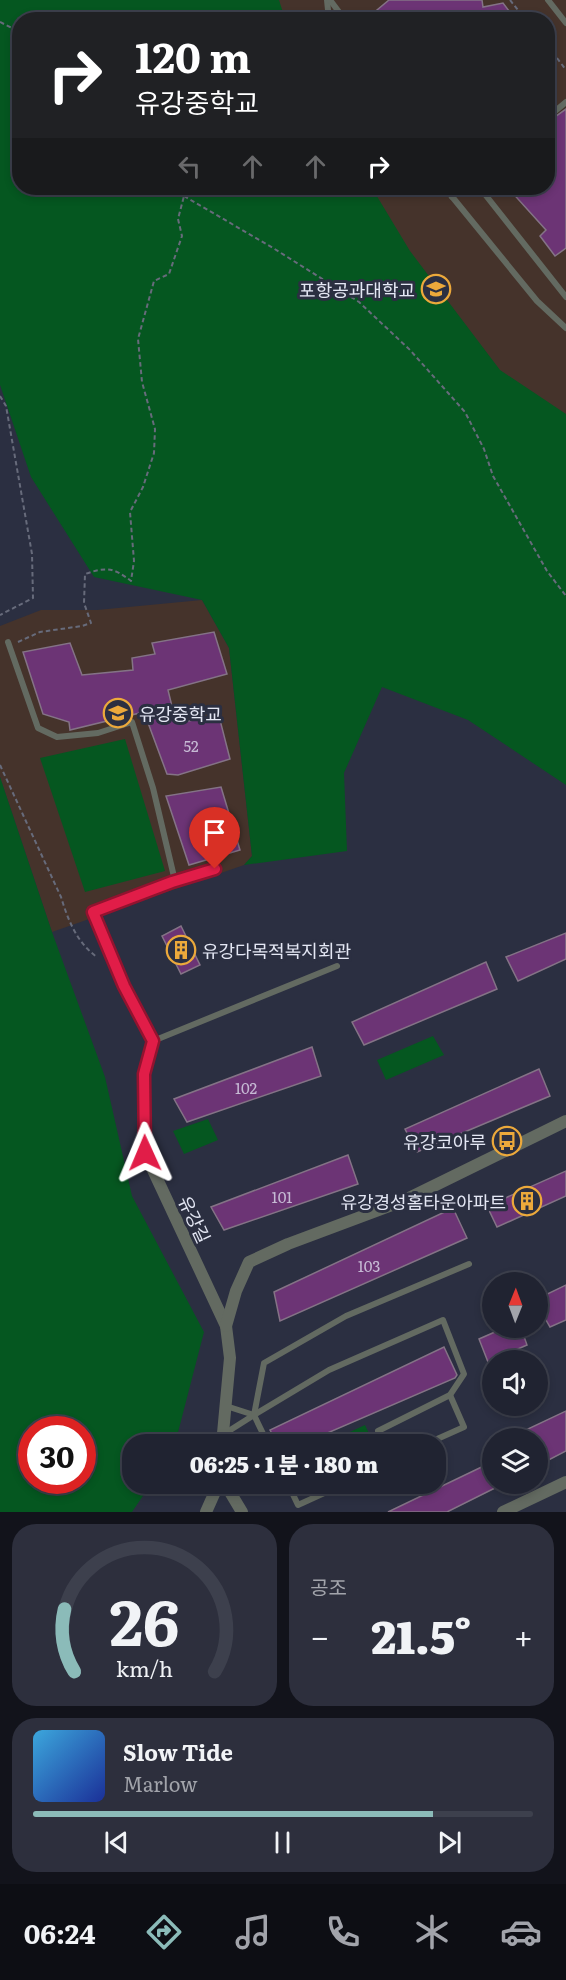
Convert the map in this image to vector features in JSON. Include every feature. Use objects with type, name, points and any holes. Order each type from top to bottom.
[{"type":"street","points":[[100,929],[153,1041]]},
{"type":"street","name":"유강길","points":[[153,1041],[144,1074],[145,1153],[226,1326],[230,1358],[223,1434]]},
{"type":"street","points":[[226,1326],[236,1291],[249,1262],[288,1244],[403,1201],[566,1121]]},
{"type":"street","points":[[503,1512],[566,1482]]},
{"type":"street","points":[[206,1512],[214,1494]]},
{"type":"street","points":[[231,1494],[242,1512]]},
{"type":"lane","points":[[328,0],[338,12]]},
{"type":"lane","points":[[548,0],[566,23]]},
{"type":"lane","points":[[486,195],[566,297]]},
{"type":"lane","points":[[452,197],[537,301],[566,326]]},
{"type":"lane","points":[[9,644],[38,728],[57,737],[98,733],[132,722],[153,789],[175,881]]},
{"type":"lane","points":[[100,929],[93,912],[175,881],[215,869],[215,864]]},
{"type":"lane","points":[[153,1041],[337,966]]},
{"type":"lane","points":[[263,1434],[254,1415],[264,1363],[346,1316],[468,1264]]},
{"type":"lane","points":[[229,1434],[254,1415],[329,1370],[443,1320],[464,1374],[450,1395],[378,1431],[380,1434]]},
{"type":"lane","points":[[446,1435],[464,1427],[450,1395]]},
{"type":"lane","points":[[226,1406],[254,1415]]},
{"type":"lane","points":[[293,1494],[298,1506],[323,1494]]},
{"type":"path","points":[[510,0],[520,12]]},
{"type":"path","points":[[9,644],[40,632],[91,623],[84,603],[84,574],[103,568],[119,572],[131,581],[134,561],[130,512],[143,488],[154,453],[155,429],[142,382],[138,339],[154,281],[169,274],[174,263],[182,236],[178,219],[184,196],[359,302],[410,350],[465,412],[484,449],[493,476],[547,571],[566,596]]},
{"type":"path","points":[[0,396],[6,406],[30,543],[33,598],[0,615]]},
{"type":"path","points":[[0,765],[76,933],[87,950],[119,973]]},
{"type":"shaded area","name":"포항공과대학교","points":[[166,0],[566,0],[566,551],[262,195],[555,195],[555,12],[172,12]]},
{"type":"shaded area","name":"유강중학교","points":[[202,600],[229,648],[252,856],[244,865],[52,932],[0,777],[0,626],[41,610],[97,610]]},
{"type":"green space","points":[[0,0],[279,0],[283,12],[12,12],[12,195],[376,195],[410,251],[500,370],[566,414],[566,785],[468,720],[382,687],[344,773],[347,851],[244,865],[252,856],[229,648],[202,600],[94,577],[31,477],[0,385]]},
{"type":"green space","points":[[125,739],[165,871],[85,892],[40,758]]},
{"type":"green space","points":[[0,777],[52,932],[105,1077],[132,1196],[204,1332],[178,1434],[122,1434],[122,1494],[144,1494],[132,1512],[0,1512]]},
{"type":"green space","points":[[433,1036],[444,1055],[386,1080],[377,1060]]},
{"type":"green space","points":[[208,1119],[218,1140],[184,1154],[173,1131]]},
{"type":"green space","points":[[365,1425],[369,1434],[346,1434]]},
{"type":"building","points":[[389,0],[482,0],[483,7],[503,3],[510,12],[375,12]]},
{"type":"building","points":[[566,109],[566,248],[555,256],[540,236],[546,230],[514,195],[555,195],[555,117]]},
{"type":"building","points":[[214,632],[227,674],[168,690],[176,723],[219,716],[230,759],[178,775],[167,774],[144,712],[70,730],[69,722],[43,714],[23,652],[70,643],[82,675],[133,670],[132,658],[155,654],[152,643]]},
{"type":"building","points":[[221,787],[240,850],[189,865],[166,796]]},
{"type":"building","name":"유강다목적복지회관","points":[[181,926],[200,965],[181,974],[162,936]]},
{"type":"building","points":[[566,933],[566,959],[518,981],[506,957]]},
{"type":"building","points":[[486,962],[497,989],[364,1045],[352,1022]]},
{"type":"building","points":[[312,1047],[321,1076],[187,1122],[174,1099]]},
{"type":"building","points":[[539,1069],[550,1096],[417,1152],[405,1129]]},
{"type":"building","points":[[348,1155],[358,1184],[224,1230],[211,1207]]},
{"type":"building","name":"유강경성홈타운아파트","points":[[566,1171],[566,1196],[497,1227],[487,1206]]},
{"type":"building","points":[[453,1208],[467,1238],[280,1321],[274,1292]]},
{"type":"building","points":[[566,1285],[566,1320],[550,1327],[548,1323],[548,1294]]},
{"type":"building","points":[[525,1338],[527,1345],[516,1350],[483,1350],[479,1339]]},
{"type":"building","points":[[444,1347],[457,1375],[455,1378],[325,1434],[272,1434],[270,1430]]},
{"type":"building","points":[[566,1411],[566,1451],[548,1460],[548,1428],[530,1428]]},
{"type":"building","points":[[482,1467],[483,1494],[447,1512],[388,1512],[425,1494],[446,1494],[446,1484]]},
{"type":"place","name":"포항공과대학교","points":[[436,289]]},
{"type":"place","name":"유강중학교","points":[[118,713]]},
{"type":"place","name":"유강다목적복지회관","points":[[181,950]]},
{"type":"place","name":"유강코아루","points":[[507,1141]]},
{"type":"place","name":"유강경성홈타운아파트","points":[[527,1201]]},
{"type":"route","points":[[145,1153],[144,1074],[153,1041],[124,986],[93,912],[172,882],[215,869]]}]
